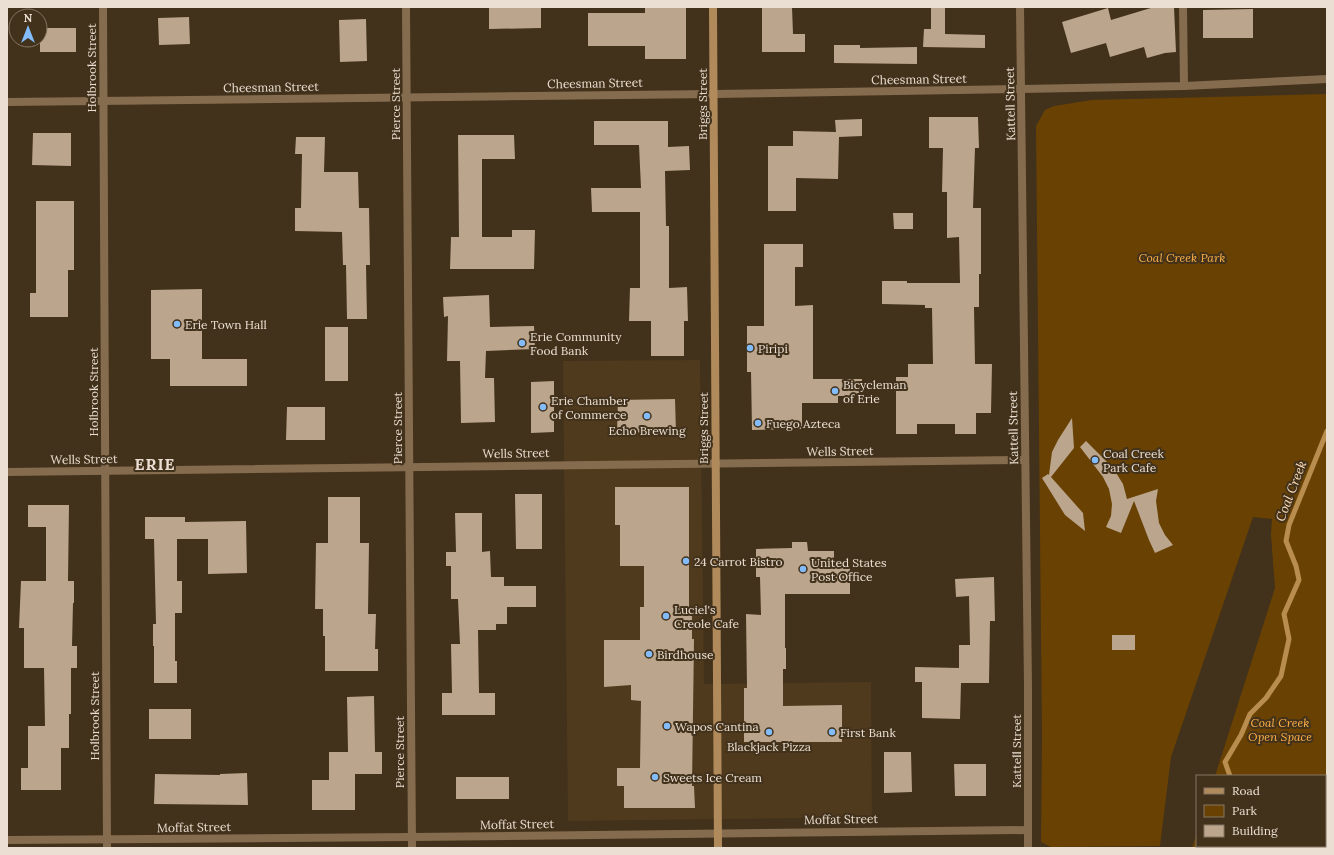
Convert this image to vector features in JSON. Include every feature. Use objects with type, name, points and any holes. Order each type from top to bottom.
[{"type":"street","name":"Holbrook Street","points":[[103,7],[107,844]]},
{"type":"street","name":"Pierce Street","points":[[406,7],[412,848]]},
{"type":"street","name":"Briggs Street","points":[[713,7],[718,848]]},
{"type":"street","name":"Kattell Street","points":[[1020,7],[1028,687],[1028,848]]},
{"type":"street","points":[[1183,7],[1184,86]]},
{"type":"street","name":"Cheesman Street","points":[[7,102],[1021,89],[1184,86],[1327,79]]},
{"type":"street","name":"Wells Street","points":[[7,472],[409,466],[1025,460]]},
{"type":"street","name":"Moffat Street","points":[[7,840],[107,844],[412,837],[1028,830]]},
{"type":"shaded area","points":[[700,360],[704,684],[871,682],[872,817],[568,821],[563,361]]},
{"type":"green space","name":"Coal Creek Park","points":[[1327,94],[1327,848],[1192,848],[1196,836],[1196,847],[1326,847],[1326,775],[1215,775],[1275,588],[1271,535],[1272,519],[1253,517],[1171,757],[1160,846],[1051,847],[1041,842],[1042,737],[1036,126],[1045,110],[1054,106],[1092,100]]},
{"type":"building","points":[[489,7],[541,7],[541,28],[489,29]]},
{"type":"building","points":[[645,7],[686,7],[686,59],[645,59],[645,46],[588,46],[588,13],[645,13]]},
{"type":"building","points":[[762,7],[792,7],[793,34],[805,34],[805,52],[762,52]]},
{"type":"building","points":[[931,7],[945,7],[945,34],[985,35],[985,48],[923,47],[924,29],[931,29]]},
{"type":"building","points":[[1154,7],[1174,7],[1176,52],[1165,53],[1147,58],[1144,47],[1110,57],[1106,43],[1071,53],[1062,22],[1108,8],[1111,20]]},
{"type":"building","points":[[1253,9],[1253,38],[1203,38],[1203,10]]},
{"type":"building","points":[[189,17],[190,44],[159,45],[158,18]]},
{"type":"building","points":[[366,19],[367,61],[340,62],[339,20]]},
{"type":"building","points":[[48,28],[76,28],[76,52],[40,52],[40,48],[48,48]]},
{"type":"building","points":[[834,45],[860,45],[860,48],[917,47],[917,64],[834,63]]},
{"type":"building","points":[[929,117],[978,117],[979,148],[975,148],[973,208],[981,208],[981,274],[979,274],[979,307],[974,307],[975,364],[992,364],[991,413],[976,413],[976,434],[955,434],[955,424],[917,424],[917,434],[896,434],[896,377],[908,377],[908,364],[933,364],[932,308],[925,308],[925,305],[882,304],[882,281],[907,281],[907,283],[960,283],[959,237],[947,238],[947,192],[942,192],[943,148],[929,148]]},
{"type":"building","points":[[862,119],[862,136],[839,137],[838,179],[796,178],[796,211],[768,211],[768,146],[793,146],[793,131],[836,132],[835,120]]},
{"type":"building","points":[[594,121],[668,121],[668,147],[689,146],[690,170],[665,171],[666,226],[669,226],[669,288],[687,287],[688,321],[684,321],[684,356],[651,356],[651,321],[629,321],[630,288],[640,288],[640,212],[592,212],[591,188],[641,188],[639,145],[594,145]]},
{"type":"building","points":[[33,133],[71,133],[71,166],[32,165]]},
{"type":"building","points":[[458,135],[514,135],[515,159],[482,159],[482,237],[512,237],[512,230],[535,230],[534,269],[450,269],[451,237],[459,237]]},
{"type":"building","points":[[296,137],[325,137],[324,172],[358,172],[359,208],[369,208],[370,265],[366,265],[367,319],[347,319],[346,265],[343,265],[342,232],[295,231],[295,208],[301,208],[302,154],[295,154]]},
{"type":"building","points":[[36,201],[74,201],[74,270],[68,270],[68,317],[30,317],[30,293],[36,293]]},
{"type":"building","points":[[893,213],[913,213],[913,229],[894,229]]},
{"type":"building","points":[[764,244],[803,244],[803,267],[795,267],[795,306],[813,305],[813,379],[862,379],[862,396],[838,396],[838,403],[802,403],[802,429],[752,430],[751,372],[747,372],[747,326],[764,326]]},
{"type":"building","name":"Erie Town Hall","points":[[202,289],[202,359],[247,359],[247,386],[170,386],[170,359],[151,359],[151,290]]},
{"type":"building","points":[[489,295],[490,327],[534,326],[535,349],[486,351],[485,378],[494,378],[495,422],[461,423],[460,361],[447,361],[448,316],[444,317],[443,297]]},
{"type":"building","points":[[325,327],[348,327],[348,381],[325,381]]},
{"type":"building","name":"Erie Chamber of Commerce","points":[[554,381],[554,432],[531,433],[531,382]]},
{"type":"building","name":"Echo Brewing","points":[[675,399],[676,433],[617,432],[618,400]]},
{"type":"building","points":[[287,407],[325,407],[325,440],[286,440]]},
{"type":"building","points":[[1072,418],[1074,448],[1051,477],[1083,513],[1085,531],[1065,515],[1042,478],[1048,474],[1049,475],[1052,452]]},
{"type":"building","points":[[1086,441],[1113,468],[1123,484],[1127,499],[1158,489],[1156,501],[1159,523],[1165,535],[1173,545],[1155,553],[1134,501],[1121,533],[1106,527],[1111,516],[1112,504],[1109,489],[1103,477],[1080,447]]},
{"type":"building","points":[[615,487],[689,487],[689,607],[692,607],[692,639],[694,639],[692,786],[694,786],[695,808],[624,808],[624,786],[617,786],[617,768],[640,768],[641,701],[631,700],[631,685],[604,687],[604,640],[640,640],[640,607],[644,607],[644,566],[620,566],[620,525],[615,525]]},
{"type":"building","points":[[515,494],[542,494],[542,549],[516,549]]},
{"type":"building","points":[[328,497],[360,497],[360,543],[369,543],[368,614],[376,614],[375,649],[378,649],[378,671],[325,671],[323,609],[315,609],[316,543],[328,543]]},
{"type":"building","points":[[28,505],[69,505],[68,581],[74,581],[72,646],[77,646],[77,668],[71,668],[69,748],[61,748],[61,790],[21,790],[21,768],[28,768],[28,726],[45,726],[44,668],[24,668],[24,628],[19,628],[21,581],[46,581],[46,527],[28,527]]},
{"type":"building","points":[[455,513],[482,513],[482,552],[490,551],[491,577],[504,577],[504,586],[536,586],[536,607],[507,607],[507,624],[496,624],[496,630],[478,630],[479,693],[495,693],[495,715],[442,715],[442,693],[452,693],[451,644],[460,644],[458,599],[451,599],[451,566],[446,566],[446,552],[456,552]]},
{"type":"building","points":[[145,517],[185,517],[185,522],[246,521],[247,573],[208,574],[208,539],[177,539],[177,581],[182,581],[182,613],[175,613],[175,661],[177,661],[177,683],[154,683],[153,624],[156,624],[154,539],[145,539]]},
{"type":"building","points":[[792,542],[807,542],[808,551],[834,551],[834,561],[850,561],[850,594],[785,594],[786,669],[783,669],[783,706],[842,705],[842,742],[744,742],[744,688],[747,688],[746,614],[761,615],[760,577],[756,577],[756,549],[792,548]]},
{"type":"building","points":[[994,577],[995,621],[990,621],[989,683],[961,683],[960,719],[922,718],[922,682],[915,682],[915,667],[959,668],[959,645],[970,645],[969,596],[956,597],[955,579]]},
{"type":"building","points":[[1112,635],[1135,635],[1135,650],[1112,650]]},
{"type":"building","points":[[374,696],[375,752],[382,752],[382,774],[355,774],[355,810],[312,810],[312,780],[329,780],[329,752],[348,752],[347,697]]},
{"type":"building","points":[[149,709],[191,709],[191,739],[149,739]]},
{"type":"building","points":[[884,752],[911,752],[912,792],[884,793]]},
{"type":"building","points":[[954,764],[986,764],[986,796],[955,796]]},
{"type":"building","points":[[247,773],[248,805],[154,804],[155,774],[220,775]]},
{"type":"building","points":[[456,777],[509,777],[509,799],[456,799]]},
{"type":"waterway","name":"Coal Creek","points":[[1230,775],[1225,762],[1241,735],[1250,714],[1266,698],[1281,676],[1289,639],[1284,614],[1299,580],[1296,566],[1286,541],[1289,525],[1327,431]]},
{"type":"place","name":"Erie Town Hall","points":[[177,324]]},
{"type":"place","name":"Erie Community Food Bank","points":[[522,343]]},
{"type":"place","name":"Piripi","points":[[750,348]]},
{"type":"place","name":"Bicycleman of Erie","points":[[835,391]]},
{"type":"place","name":"Erie Chamber of Commerce","points":[[543,407]]},
{"type":"place","name":"Echo Brewing","points":[[647,416]]},
{"type":"place","name":"Fuego Azteca","points":[[758,423]]},
{"type":"place","name":"Coal Creek Park Cafe","points":[[1095,460]]},
{"type":"place","name":"24 Carrot Bistro","points":[[686,561]]},
{"type":"place","name":"United States Post Office","points":[[803,569]]},
{"type":"place","name":"Luciel's Creole Cafe","points":[[666,616]]},
{"type":"place","name":"Birdhouse","points":[[649,654]]},
{"type":"place","name":"Wapos Cantina","points":[[667,726]]},
{"type":"place","name":"Blackjack Pizza","points":[[769,732]]},
{"type":"place","name":"First Bank","points":[[832,732]]},
{"type":"place","name":"Sweets Ice Cream","points":[[655,777]]},
{"type":"district","name":"ERIE","points":[[155,464]]},
{"type":"park label","name":"Coal Creek Open Space","points":[[1280,729]]}]
